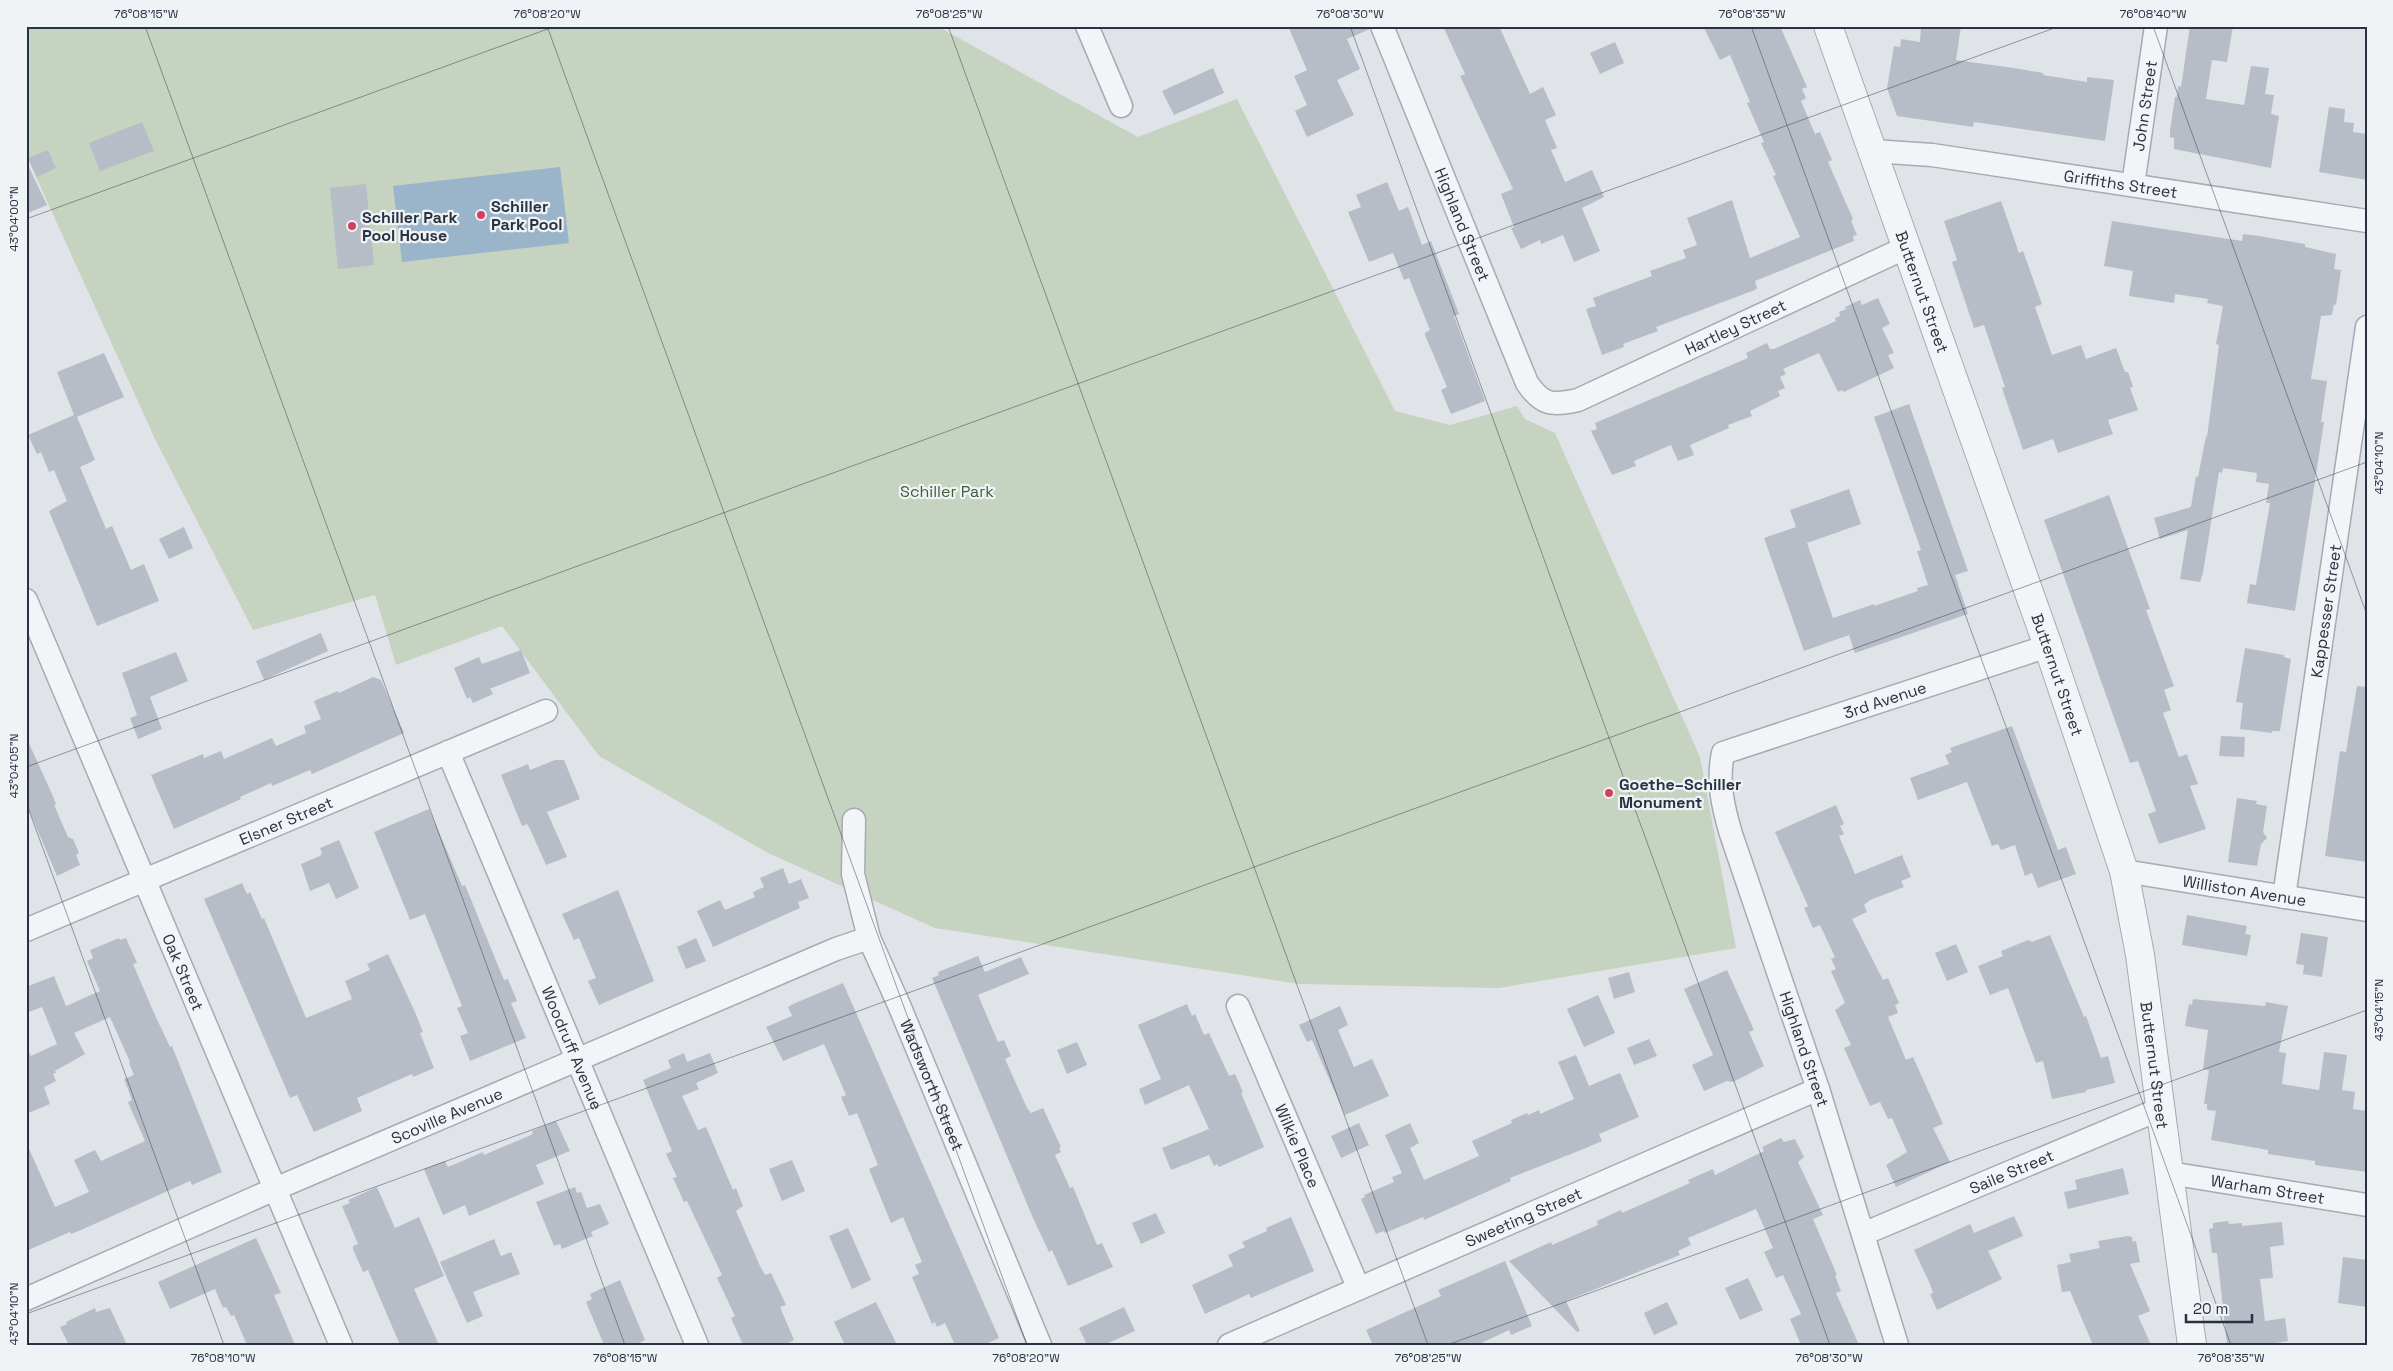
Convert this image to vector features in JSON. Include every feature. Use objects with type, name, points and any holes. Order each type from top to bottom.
[{"type":"street","points":[[1087,26],[1121,106]]},
{"type":"street","name":"Highland Street","points":[[1382,26],[1527,383],[1536,397],[1552,404],[1561,404]]},
{"type":"street","name":"Butternut Street","points":[[1828,26],[2048,646],[2124,871],[2140,955],[2192,1345]]},
{"type":"street","name":"John Street","points":[[2133,185],[2156,26]]},
{"type":"street","name":"Griffiths Street","points":[[1873,151],[1932,155],[2367,220]]},
{"type":"street","name":"Hartley Street","points":[[1561,404],[1578,400],[1907,247]]},
{"type":"street","name":"Kappesser Street","points":[[2284,897],[2367,327]]},
{"type":"street","name":"Oak Street","points":[[26,600],[341,1345]]},
{"type":"street","name":"3rd Avenue","points":[[1723,754],[2048,646]]},
{"type":"street","name":"Elsner Street","points":[[26,930],[546,711]]},
{"type":"street","name":"Woodruff Avenue","points":[[448,752],[576,1061],[697,1345]]},
{"type":"street","name":"Highland Street","points":[[1723,754],[1719,772],[1723,806],[1731,834],[1818,1089],[1897,1345]]},
{"type":"street","name":"Wadsworth Street","points":[[854,820],[853,874],[869,938],[899,1005],[1040,1345]]},
{"type":"street","name":"Williston Avenue","points":[[2124,871],[2367,910]]},
{"type":"street","name":"Scoville Avenue","points":[[26,1299],[275,1189],[836,949],[869,938]]},
{"type":"street","name":"Wilkie Place","points":[[1238,1006],[1358,1287]]},
{"type":"street","name":"Sweeting Street","points":[[1229,1345],[1358,1287],[1818,1089]]},
{"type":"street","name":"Saile Street","points":[[1863,1234],[2160,1109]]},
{"type":"street","name":"Warham Street","points":[[2168,1172],[2367,1205]]},
{"type":"green space","name":"Schiller Park","points":[[26,26],[937,26],[1138,137],[1237,99],[1395,411],[1450,425],[1517,406],[1525,419],[1555,433],[1700,757],[1736,948],[1499,988],[1299,984],[935,928],[768,853],[599,756],[502,626],[396,665],[375,595],[253,630],[155,439],[26,155]]},
{"type":"water","name":"Schiller Park Pool","points":[[560,167],[569,243],[402,262],[393,186]]},
{"type":"building","points":[[1288,26],[1369,26],[1370,29],[1347,39],[1360,69],[1337,80],[1354,115],[1307,137],[1295,111],[1307,105],[1294,76],[1307,70]]},
{"type":"building","points":[[1443,26],[1499,26],[1530,94],[1543,87],[1556,115],[1545,120],[1557,148],[1551,150],[1565,182],[1592,170],[1604,197],[1582,208],[1600,251],[1574,262],[1563,235],[1541,244],[1540,240],[1521,249],[1511,228],[1514,227],[1501,194],[1513,189],[1460,76],[1465,74]]},
{"type":"building","points":[[1703,26],[1780,26],[1807,87],[1802,89],[1806,98],[1801,101],[1815,134],[1820,132],[1832,160],[1828,162],[1853,219],[1851,221],[1857,235],[1853,236],[1854,241],[1755,281],[1757,288],[1755,290],[1656,327],[1658,331],[1623,344],[1624,347],[1602,355],[1586,309],[1596,306],[1593,298],[1652,276],[1650,271],[1686,258],[1683,250],[1697,245],[1687,218],[1732,200],[1750,258],[1800,237],[1773,176],[1776,175],[1761,143],[1764,142],[1747,103],[1750,102],[1730,55],[1720,60]]},
{"type":"building","points":[[1921,26],[1961,26],[1956,60],[2014,68],[2087,82],[2087,77],[2114,80],[2105,141],[1974,122],[1973,127],[1897,116],[1887,88],[1894,46],[1900,47],[1901,39],[1920,42]]},
{"type":"building","points":[[2190,26],[2233,26],[2227,62],[2212,60],[2206,99],[2244,105],[2251,66],[2269,68],[2265,94],[2274,95],[2271,114],[2279,116],[2271,168],[2174,149],[2174,138],[2170,137],[2170,131],[2175,97],[2177,97],[2178,86],[2181,87]]},
{"type":"building","points":[[1615,42],[1624,63],[1600,74],[1590,53]]},
{"type":"building","points":[[1213,68],[1224,93],[1174,115],[1162,91]]},
{"type":"building","points":[[2329,107],[2345,109],[2344,122],[2354,123],[2353,132],[2367,134],[2367,180],[2319,172]]},
{"type":"building","points":[[142,122],[154,151],[100,171],[89,143]]},
{"type":"building","points":[[48,150],[56,168],[37,177],[28,158]]},
{"type":"building","points":[[26,161],[47,205],[26,214]]},
{"type":"building","points":[[1387,182],[1399,211],[1408,207],[1422,245],[1431,241],[1459,314],[1454,316],[1485,401],[1451,414],[1441,390],[1447,387],[1425,335],[1430,330],[1409,278],[1404,280],[1393,253],[1369,262],[1348,212],[1361,207],[1356,195]]},
{"type":"building","name":"Schiller Park Pool House","points":[[366,184],[374,265],[338,269],[330,188]]},
{"type":"building","points":[[2001,201],[2019,253],[2023,251],[2042,304],[2035,307],[2052,355],[2081,345],[2086,359],[2116,348],[2125,372],[2128,372],[2133,387],[2130,388],[2138,410],[2108,420],[2113,434],[2058,453],[2053,439],[2023,450],[2002,388],[2005,387],[1984,325],[1974,328],[1952,262],[1957,260],[1944,221]]},
{"type":"building","points":[[2112,221],[2242,241],[2243,234],[2259,236],[2305,244],[2305,247],[2336,254],[2334,269],[2341,270],[2336,305],[2334,304],[2332,315],[2321,316],[2311,379],[2327,381],[2321,422],[2324,422],[2295,611],[2247,603],[2250,584],[2256,585],[2270,503],[2266,503],[2269,484],[2256,482],[2257,473],[2223,468],[2222,473],[2219,472],[2200,582],[2180,579],[2188,530],[2160,539],[2154,518],[2191,507],[2196,476],[2198,477],[2207,437],[2219,345],[2216,344],[2223,306],[2207,303],[2208,299],[2175,294],[2174,303],[2129,296],[2133,271],[2104,266]]},
{"type":"building","points":[[1878,298],[1890,324],[1882,328],[1894,353],[1888,355],[1894,368],[1844,392],[1842,390],[1838,392],[1819,353],[1783,369],[1786,374],[1780,377],[1785,388],[1778,391],[1780,396],[1750,411],[1752,416],[1728,425],[1729,428],[1690,445],[1694,455],[1678,461],[1671,445],[1634,461],[1636,466],[1612,475],[1591,431],[1597,429],[1595,423],[1748,358],[1746,353],[1767,343],[1770,349],[1774,349],[1836,321],[1835,318],[1840,316],[1839,312],[1860,300],[1862,305]]},
{"type":"building","points":[[104,353],[124,397],[77,417],[95,460],[80,467],[106,529],[112,526],[131,570],[144,564],[159,601],[97,626],[49,511],[67,501],[54,470],[49,472],[41,452],[37,454],[28,435],[74,415],[57,372]]},
{"type":"building","points":[[1909,404],[1968,571],[1955,575],[1968,614],[1855,653],[1849,635],[1804,651],[1764,538],[1796,527],[1790,510],[1849,489],[1861,524],[1807,543],[1833,618],[1918,591],[1917,588],[1928,585],[1917,551],[1921,550],[1874,417]]},
{"type":"building","points":[[2109,495],[2150,609],[2146,610],[2174,686],[2164,690],[2171,710],[2163,713],[2179,757],[2187,754],[2198,784],[2190,786],[2206,829],[2159,844],[2148,814],[2156,811],[2138,761],[2130,763],[2044,520]]},
{"type":"building","points":[[184,527],[193,548],[169,559],[159,539]]},
{"type":"building","points":[[321,633],[328,651],[264,680],[256,661]]},
{"type":"building","points":[[2245,648],[2284,655],[2284,657],[2291,659],[2280,731],[2272,731],[2272,733],[2240,729],[2243,703],[2236,702]]},
{"type":"building","points":[[521,650],[530,673],[490,688],[493,694],[473,703],[470,697],[467,699],[454,668],[479,657],[482,664]]},
{"type":"building","points":[[176,652],[188,681],[150,697],[162,729],[138,739],[130,718],[137,715],[122,673]]},
{"type":"building","points":[[373,677],[381,680],[404,733],[312,774],[310,770],[272,786],[271,783],[240,797],[241,799],[174,829],[151,775],[203,754],[204,758],[221,751],[224,759],[272,738],[276,746],[306,733],[304,726],[321,719],[314,701],[338,691],[339,693]]},
{"type":"building","points":[[2357,686],[2367,687],[2367,862],[2325,856],[2340,751],[2346,752]]},
{"type":"building","points":[[2012,726],[2058,850],[2066,847],[2076,874],[2038,888],[2032,873],[2025,876],[2015,845],[2001,850],[1998,844],[1992,846],[1967,782],[1918,800],[1910,778],[1949,764],[1945,755],[1952,752],[1950,748]]},
{"type":"building","points":[[2221,736],[2245,737],[2244,757],[2219,756]]},
{"type":"building","points":[[26,737],[52,794],[56,804],[54,805],[68,837],[73,839],[79,853],[76,855],[80,865],[57,876],[26,803]]},
{"type":"building","points":[[555,760],[564,760],[580,799],[547,812],[567,857],[546,865],[527,824],[522,826],[501,775],[528,764],[530,770]]},
{"type":"building","points":[[2237,798],[2257,801],[2256,804],[2267,806],[2263,832],[2267,838],[2261,844],[2257,866],[2228,862]]},
{"type":"building","points":[[1836,805],[1844,824],[1840,826],[1844,834],[1839,836],[1855,874],[1902,855],[1911,877],[1901,881],[1904,887],[1870,900],[1864,905],[1867,912],[1852,919],[1883,980],[1888,978],[1899,1003],[1895,1005],[1898,1013],[1888,1017],[1906,1060],[1913,1057],[1943,1124],[1933,1128],[1950,1162],[1896,1187],[1886,1165],[1907,1152],[1892,1118],[1888,1119],[1880,1102],[1870,1106],[1844,1048],[1851,1045],[1835,1010],[1845,1003],[1831,971],[1836,969],[1831,959],[1835,957],[1820,925],[1813,928],[1804,908],[1808,906],[1775,832]]},
{"type":"building","points":[[429,809],[462,886],[465,885],[504,980],[508,979],[517,1001],[511,1003],[526,1038],[470,1061],[460,1036],[468,1033],[457,1008],[462,1006],[425,914],[410,920],[374,832]]},
{"type":"building","points":[[339,840],[359,888],[336,899],[329,883],[310,891],[301,864],[320,856],[322,853],[320,848]]},
{"type":"building","points":[[783,868],[789,884],[801,879],[809,898],[798,902],[800,908],[713,947],[697,911],[720,900],[725,910],[755,897],[753,892],[764,887],[760,878]]},
{"type":"building","points":[[242,883],[247,894],[250,892],[262,919],[264,918],[306,1018],[352,999],[345,981],[370,970],[367,964],[388,954],[415,1012],[423,1032],[420,1033],[434,1068],[413,1077],[412,1074],[357,1098],[362,1111],[314,1132],[297,1095],[290,1098],[204,899]]},
{"type":"building","points":[[618,890],[654,981],[599,1005],[588,981],[596,978],[579,938],[574,940],[562,914]]},
{"type":"building","points":[[2187,915],[2247,926],[2245,934],[2251,935],[2247,956],[2182,945]]},
{"type":"building","points":[[2301,933],[2328,937],[2322,977],[2303,974],[2304,965],[2296,964]]},
{"type":"building","points":[[2050,935],[2084,1017],[2086,1016],[2101,1058],[2108,1056],[2115,1083],[2086,1090],[2086,1092],[2052,1099],[2043,1061],[2036,1063],[2008,988],[1990,995],[1978,966],[2003,956],[2001,951],[2028,940],[2032,942]]},
{"type":"building","points":[[119,938],[120,940],[126,938],[137,963],[133,964],[170,1047],[172,1046],[222,1172],[192,1185],[190,1181],[81,1230],[71,1234],[70,1232],[26,1251],[26,1142],[55,1207],[89,1192],[74,1160],[95,1150],[101,1161],[145,1141],[128,1102],[132,1100],[124,1079],[134,1075],[110,1017],[74,1033],[85,1054],[55,1071],[56,1073],[53,1074],[56,1081],[44,1087],[50,1104],[26,1114],[26,1046],[31,1056],[57,1044],[42,1007],[26,1013],[26,987],[54,976],[66,1006],[100,991],[87,961],[93,958],[90,950]]},
{"type":"building","points":[[696,938],[706,961],[686,969],[677,947]]},
{"type":"building","points":[[1956,944],[1968,972],[1947,981],[1935,953]]},
{"type":"building","points":[[978,956],[985,972],[1021,957],[1029,974],[978,995],[998,1042],[1004,1040],[1011,1056],[1005,1059],[1027,1108],[1031,1113],[1043,1108],[1061,1147],[1059,1148],[1061,1152],[1055,1155],[1070,1188],[1073,1187],[1097,1245],[1102,1243],[1113,1267],[1068,1286],[1052,1250],[1049,1252],[1033,1218],[932,978],[939,975],[938,972]]},
{"type":"building","points":[[1727,970],[1754,1030],[1749,1032],[1764,1066],[1733,1082],[1727,1081],[1704,1091],[1692,1065],[1713,1055],[1684,989]]},
{"type":"building","points":[[1629,972],[1635,992],[1614,999],[1608,978]]},
{"type":"building","points":[[843,983],[999,1338],[984,1345],[955,1345],[945,1323],[937,1327],[935,1322],[932,1324],[912,1277],[919,1274],[915,1265],[922,1262],[903,1217],[891,1223],[869,1169],[878,1165],[857,1113],[849,1116],[841,1097],[846,1095],[824,1044],[783,1061],[766,1027],[792,1016],[788,1007],[793,1004]]},
{"type":"building","points":[[1598,995],[1615,1033],[1584,1047],[1567,1009]]},
{"type":"building","points":[[2193,999],[2265,1006],[2266,1002],[2288,1006],[2279,1052],[2286,1053],[2282,1084],[2319,1090],[2324,1052],[2347,1055],[2342,1090],[2355,1092],[2353,1109],[2367,1111],[2367,1172],[2315,1165],[2315,1161],[2268,1154],[2268,1150],[2211,1140],[2216,1111],[2207,1110],[2207,1104],[2204,1104],[2209,1070],[2203,1069],[2208,1030],[2185,1026],[2189,1004],[2192,1005]]},
{"type":"building","points":[[1187,1004],[1192,1016],[1195,1014],[1204,1035],[1209,1033],[1229,1076],[1235,1074],[1264,1147],[1219,1167],[1217,1164],[1214,1166],[1209,1155],[1171,1170],[1162,1148],[1209,1129],[1189,1085],[1145,1105],[1139,1089],[1161,1079],[1138,1025]]},
{"type":"building","points":[[1340,1006],[1348,1025],[1338,1030],[1354,1067],[1372,1059],[1389,1096],[1345,1115],[1312,1040],[1307,1042],[1299,1025]]},
{"type":"building","points":[[1649,1039],[1657,1056],[1634,1065],[1627,1048]]},
{"type":"building","points":[[1077,1042],[1087,1065],[1067,1074],[1057,1050]]},
{"type":"building","points":[[684,1053],[687,1062],[710,1053],[718,1073],[696,1083],[699,1089],[682,1096],[698,1130],[706,1127],[733,1190],[736,1188],[743,1206],[736,1211],[760,1266],[765,1275],[771,1273],[786,1305],[780,1307],[794,1340],[785,1345],[743,1345],[731,1318],[735,1316],[717,1278],[722,1275],[687,1201],[684,1202],[673,1178],[677,1177],[666,1154],[672,1151],[643,1080],[671,1068],[668,1060]]},
{"type":"building","points":[[1576,1055],[1589,1086],[1620,1073],[1639,1117],[1599,1134],[1602,1141],[1510,1178],[1511,1181],[1424,1220],[1423,1217],[1385,1233],[1384,1231],[1376,1234],[1361,1199],[1365,1197],[1364,1195],[1394,1182],[1392,1177],[1402,1173],[1385,1135],[1410,1123],[1419,1143],[1410,1148],[1424,1180],[1479,1156],[1472,1141],[1512,1123],[1511,1120],[1527,1113],[1528,1115],[1539,1110],[1540,1114],[1574,1099],[1558,1062]]},
{"type":"building","points":[[556,1121],[570,1151],[536,1165],[544,1184],[469,1216],[465,1205],[443,1215],[424,1169],[445,1161],[448,1167],[483,1152],[484,1155],[533,1134],[532,1131]]},
{"type":"building","points":[[1359,1123],[1369,1145],[1341,1158],[1331,1136]]},
{"type":"building","points":[[1781,1138],[1784,1142],[1795,1139],[1804,1157],[1798,1162],[1823,1215],[1813,1219],[1837,1275],[1835,1276],[1841,1291],[1836,1293],[1859,1345],[1801,1345],[1790,1319],[1801,1314],[1783,1275],[1776,1278],[1764,1252],[1773,1248],[1756,1209],[1688,1238],[1691,1245],[1678,1251],[1680,1255],[1566,1301],[1580,1331],[1577,1332],[1509,1261],[1551,1242],[1552,1245],[1598,1225],[1597,1221],[1621,1210],[1622,1213],[1690,1183],[1688,1180],[1713,1169],[1715,1175],[1764,1151],[1762,1147]]},
{"type":"building","points":[[792,1160],[805,1191],[782,1201],[769,1169]]},
{"type":"building","points":[[2123,1168],[2129,1194],[2068,1209],[2064,1192],[2077,1189],[2075,1180]]},
{"type":"building","points":[[377,1187],[395,1228],[419,1217],[444,1276],[414,1289],[439,1345],[400,1345],[368,1270],[363,1272],[353,1249],[353,1246],[358,1244],[342,1206],[350,1203],[348,1200]]},
{"type":"building","points":[[575,1187],[577,1193],[581,1192],[587,1208],[600,1204],[609,1224],[591,1232],[593,1236],[562,1249],[560,1244],[554,1246],[536,1202]]},
{"type":"building","points":[[1156,1213],[1165,1233],[1141,1244],[1132,1223]]},
{"type":"building","points":[[2014,1216],[2023,1236],[1988,1251],[2002,1279],[1937,1310],[1930,1294],[1933,1293],[1930,1284],[1914,1250],[1970,1224],[1974,1233]]},
{"type":"building","points":[[1291,1217],[1314,1271],[1251,1298],[1249,1294],[1205,1314],[1192,1285],[1233,1266],[1228,1255],[1245,1247],[1242,1242],[1267,1231],[1266,1228]]},
{"type":"building","points":[[2228,1221],[2229,1224],[2242,1223],[2242,1226],[2282,1222],[2284,1245],[2270,1247],[2273,1278],[2260,1279],[2265,1321],[2285,1318],[2288,1341],[2275,1343],[2275,1345],[2227,1345],[2217,1253],[2212,1253],[2209,1229],[2213,1228],[2213,1223]]},
{"type":"building","points":[[848,1228],[871,1280],[852,1289],[829,1236]]},
{"type":"building","points":[[2132,1237],[2133,1242],[2136,1241],[2140,1262],[2130,1264],[2150,1311],[2138,1316],[2151,1345],[2093,1345],[2070,1291],[2062,1292],[2057,1265],[2071,1262],[2069,1254],[2100,1248],[2098,1241]]},
{"type":"building","points":[[256,1238],[281,1293],[274,1295],[295,1345],[247,1345],[234,1315],[231,1316],[226,1307],[223,1308],[215,1289],[170,1309],[158,1282]]},
{"type":"building","points":[[494,1239],[501,1256],[511,1252],[520,1274],[473,1292],[483,1316],[467,1323],[440,1262]]},
{"type":"building","points":[[2343,1257],[2367,1260],[2367,1307],[2338,1303]]},
{"type":"building","points":[[1505,1261],[1532,1326],[1511,1335],[1509,1330],[1477,1345],[1373,1345],[1366,1330],[1441,1296],[1438,1290]]},
{"type":"building","points":[[1748,1278],[1763,1310],[1740,1320],[1725,1288]]},
{"type":"building","points":[[620,1280],[645,1340],[635,1345],[604,1345],[586,1302],[592,1299],[590,1294]]},
{"type":"building","points":[[876,1302],[897,1345],[845,1345],[834,1322]]},
{"type":"building","points":[[1667,1302],[1678,1324],[1654,1335],[1644,1313]]},
{"type":"building","points":[[1124,1307],[1135,1331],[1104,1345],[1087,1345],[1079,1328]]},
{"type":"building","points":[[95,1308],[96,1312],[110,1308],[127,1345],[69,1345],[60,1327],[67,1324],[66,1322]]},
{"type":"place","name":"Schiller Park Pool","points":[[481,215]]},
{"type":"place","name":"Schiller Park Pool House","points":[[352,226]]},
{"type":"place","name":"Goethe–Schiller Monument","points":[[1609,793]]}]
